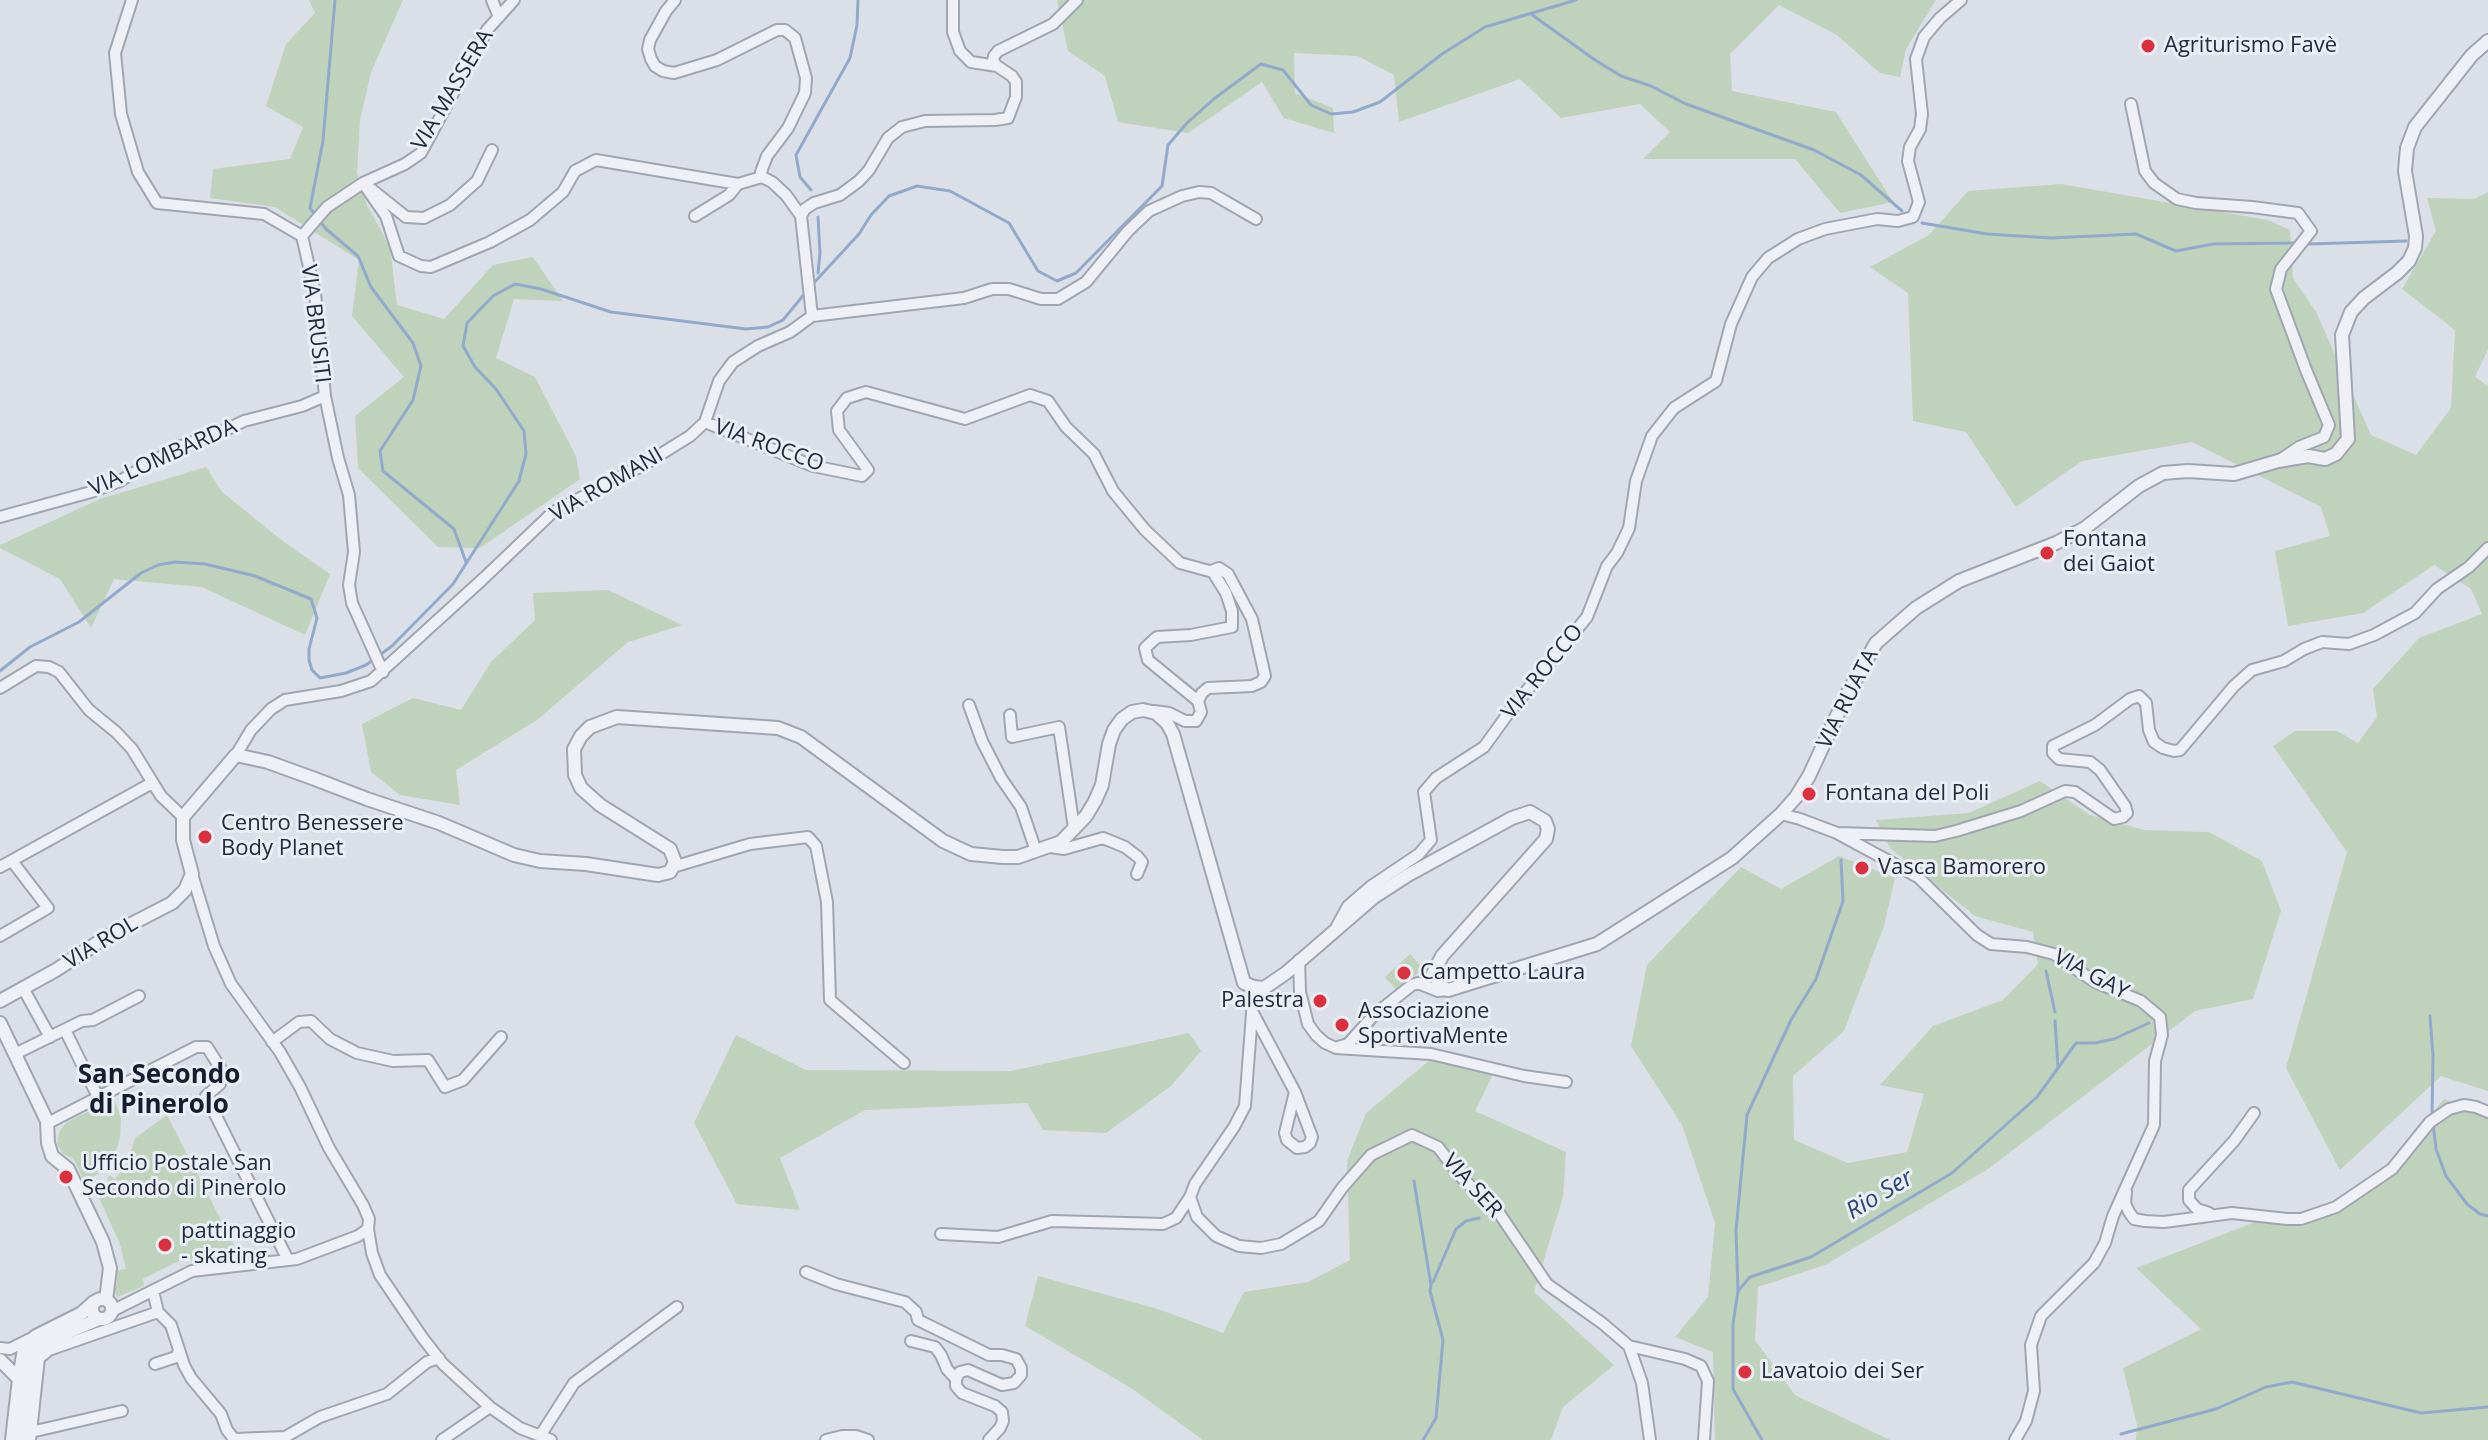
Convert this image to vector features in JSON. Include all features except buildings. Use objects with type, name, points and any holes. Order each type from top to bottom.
[{"type":"street","name":"VIA BRUSITI","points":[[132,0],[115,53],[121,114],[138,172],[157,203],[264,214],[302,236],[315,293],[325,396],[349,495],[354,552],[349,585],[352,603],[382,670]]},
{"type":"street","name":"VIA MASSERA","points":[[492,0],[499,17]]},
{"type":"street","name":"VIA MASSERA","points":[[302,236],[327,207],[363,183],[405,164],[421,153],[487,30],[514,0]]},
{"type":"street","points":[[675,0],[660,20],[648,49],[655,66],[663,71],[674,73],[717,60],[777,30],[785,30],[795,38],[806,78],[805,93],[788,128],[767,156],[762,177]]},
{"type":"street","points":[[953,0],[953,32],[960,51],[971,62],[997,66]]},
{"type":"street","points":[[801,216],[808,206],[840,195],[859,181],[888,138],[902,127],[925,121],[1008,118],[1016,97],[1016,82],[993,61],[998,51],[1053,24],[1077,0]]},
{"type":"street","name":"VIA ROCCO","points":[[1336,927],[1348,906],[1419,854],[1431,840],[1424,792],[1436,778],[1484,747],[1587,617],[1607,566],[1629,528],[1636,481],[1652,436],[1674,408],[1716,381],[1731,324],[1752,277],[1768,258],[1798,239],[1825,229],[1877,219],[1898,221],[1913,217],[1919,202],[1908,161],[1922,114],[1916,59],[1924,37],[1961,0]]},
{"type":"street","name":"VIA RUATA","points":[[1448,990],[1606,940],[1732,858],[1796,797],[1876,643],[1916,608],[1959,581],[2056,543],[2085,528],[2139,486],[2163,473],[2234,474],[2278,461],[2308,456],[2325,459],[2336,454],[2348,439],[2342,335],[2351,312],[2409,261],[2415,248],[2416,236],[2405,171],[2407,148],[2415,127],[2472,55],[2488,41]]},
{"type":"street","name":"VIA RUATA","points":[[2131,104],[2145,171],[2154,183],[2177,199],[2196,203],[2298,213],[2311,231],[2281,269],[2276,289],[2329,425],[2324,437],[2299,447],[2278,461]]},
{"type":"street","points":[[363,183],[406,217],[424,218],[450,205],[477,181],[492,150]]},
{"type":"street","points":[[363,183],[386,216],[399,256],[431,267],[490,242],[530,220],[563,192],[575,171],[596,160],[738,184],[762,177],[786,195],[801,216],[812,316]]},
{"type":"street","points":[[695,216],[729,195],[738,184]]},
{"type":"street","points":[[705,422],[719,381],[733,362],[758,346],[790,332],[812,316],[964,298],[992,289],[1009,289],[1041,299],[1058,299],[1086,282],[1128,231],[1149,211],[1199,192],[1211,193],[1256,219]]},
{"type":"street","name":"VIA ROCCO","points":[[705,422],[813,466],[862,476],[868,470],[839,430],[837,411],[847,398],[866,392],[965,419],[1030,395],[1048,401],[1066,427],[1094,454],[1113,491],[1145,530],[1180,563],[1211,571],[1219,568],[1228,574],[1252,619],[1265,676],[1261,682],[1252,686],[1208,688],[1198,701],[1201,712],[1196,721],[1143,710]]},
{"type":"street","name":"VIA LOMBARDA","points":[[0,517],[91,492],[120,481],[178,447],[244,421],[302,406],[325,396]]},
{"type":"street","name":"VIA ROMANI","points":[[236,755],[251,730],[278,704],[300,697],[341,691],[371,681],[552,513],[645,464],[690,436],[705,422]]},
{"type":"street","points":[[1837,833],[1935,836],[2021,811],[2065,791],[2075,792],[2114,819],[2123,817],[2127,813],[2125,806],[2100,770],[2090,762],[2059,759],[2053,753],[2053,746],[2095,725],[2130,699],[2139,696],[2146,703],[2149,730],[2154,742],[2163,748],[2180,750],[2234,686],[2252,670],[2284,661],[2322,642],[2349,644],[2374,635],[2415,613],[2437,589],[2469,567],[2488,548]]},
{"type":"street","points":[[1198,701],[1148,660],[1145,648],[1157,637],[1191,635],[1232,627],[1232,611],[1226,593],[1211,571]]},
{"type":"street","points":[[0,688],[36,666],[59,672],[89,710],[132,749],[169,806],[183,817]]},
{"type":"street","points":[[969,705],[982,741],[1001,778],[1021,807],[1036,851]]},
{"type":"street","points":[[677,1307],[574,1383],[546,1438],[520,1428],[490,1407],[439,1358],[380,1275],[372,1253],[369,1219],[363,1205],[329,1148],[300,1087],[231,984],[214,946],[183,840],[183,817],[236,755],[268,762],[439,823],[514,855],[658,875],[670,872],[673,867],[675,862],[670,849],[600,805],[581,788],[575,775],[574,749],[590,727],[617,717],[778,728],[801,737],[943,841],[971,854],[1018,857],[1061,842],[1086,816],[1099,793],[1114,730],[1132,712],[1143,710],[1156,713],[1173,734],[1240,975],[1244,983],[1254,987],[1245,1106],[1176,1218],[1163,1224],[1052,1221],[998,1237],[941,1234]]},
{"type":"street","points":[[1010,715],[1012,737],[1059,727],[1074,828]]},
{"type":"street","points":[[0,867],[152,783]]},
{"type":"street","name":"VIA ROCCO","points":[[1254,987],[1264,988],[1374,897],[1408,875],[1512,818],[1530,812],[1538,815],[1548,829],[1546,839],[1436,966],[1433,974],[1448,990]]},
{"type":"street","name":"VIA GAY","points":[[1781,814],[1837,833],[1918,877],[1977,935],[1991,944],[2027,947],[2054,954],[2095,982],[2141,1001],[2160,1017],[2162,1035],[2155,1061],[2154,1125],[2094,1263],[2041,1316],[2031,1345],[2034,1391],[2026,1421],[2015,1440]]},
{"type":"street","points":[[673,867],[750,844],[808,837],[816,846],[827,902],[830,1000],[904,1063]]},
{"type":"street","points":[[1050,847],[1064,849],[1103,838],[1125,847],[1138,857],[1142,862],[1137,874]]},
{"type":"street","points":[[0,936],[48,908],[12,861]]},
{"type":"street","name":"VIA ROL","points":[[0,1001],[108,936],[172,903],[185,890],[192,874]]},
{"type":"street","points":[[1299,960],[1300,992],[1308,1024],[1316,1035],[1336,1048],[1431,1054],[1524,1076],[1566,1082]]},
{"type":"street","points":[[1336,1048],[1348,1044],[1380,1009],[1412,985],[1418,983],[1438,991],[1448,990]]},
{"type":"street","points":[[23,988],[50,1037]]},
{"type":"street","points":[[15,1054],[139,996]]},
{"type":"street","points":[[1252,1011],[1295,1092],[1312,1137],[1305,1147],[1297,1148],[1287,1140],[1285,1133],[1295,1092]]},
{"type":"street","points":[[272,1042],[299,1022],[311,1021],[330,1039],[357,1053],[393,1061],[428,1060],[445,1087],[463,1080],[501,1037]]},
{"type":"street","points":[[0,1023],[48,1123],[48,1143],[52,1156],[68,1169],[103,1242],[110,1268],[104,1303],[92,1312],[99,1319],[42,1343],[33,1353],[30,1361],[28,1437]]},
{"type":"street","points":[[65,1030],[98,1097]]},
{"type":"street","points":[[48,1123],[196,1047],[207,1047],[221,1069],[220,1084],[206,1096],[288,1260]]},
{"type":"street","points":[[2127,1190],[2125,1203],[2134,1219],[2164,1222],[2232,1213],[2301,1219],[2323,1212],[2356,1194],[2392,1169],[2430,1122],[2449,1109],[2464,1105],[2488,1112]]},
{"type":"street","points":[[2214,1215],[2197,1209],[2189,1200],[2189,1190],[2234,1141],[2254,1113]]},
{"type":"street","name":"VIA SER","points":[[1190,1197],[1197,1217],[1216,1236],[1239,1246],[1261,1248],[1281,1244],[1319,1221],[1371,1155],[1412,1135],[1438,1147],[1460,1176],[1499,1213],[1547,1284],[1629,1346],[1685,1359],[1701,1366],[1708,1381],[1704,1440]]},
{"type":"street","points":[[0,1348],[10,1349],[104,1303],[140,1297],[192,1271],[288,1260],[358,1236],[368,1229]]},
{"type":"street","points":[[806,1272],[836,1284],[905,1302],[916,1312],[918,1320],[989,1355],[1016,1359],[1021,1375],[1014,1383],[1002,1385],[968,1370],[960,1372],[956,1379],[956,1386],[962,1393],[995,1406],[1002,1412],[1000,1428],[989,1440]]},
{"type":"street","points":[[153,1291],[158,1312],[171,1325],[191,1378],[221,1414],[234,1439],[285,1437],[320,1417],[387,1394],[427,1362],[439,1358]]},
{"type":"street","points":[[28,1437],[37,1365],[44,1354],[158,1312]]},
{"type":"street","points":[[12,1440],[24,1349],[36,1336]]},
{"type":"street","points":[[911,1341],[935,1347],[956,1379]]},
{"type":"street","points":[[1629,1346],[1642,1383],[1650,1440]]},
{"type":"street","points":[[155,1364],[176,1357],[179,1351]]},
{"type":"street","points":[[0,1361],[19,1379]]},
{"type":"street","points":[[442,1440],[490,1407]]},
{"type":"street","points":[[28,1437],[122,1411]]},
{"type":"street","points":[[826,1440],[842,1436],[868,1440]]},
{"type":"green space","points":[[309,0],[403,0],[371,72],[360,120],[357,173],[367,205],[390,247],[397,305],[444,319],[493,265],[533,257],[563,301],[514,299],[496,358],[535,377],[576,456],[580,479],[480,548],[438,547],[358,468],[355,416],[404,377],[352,316],[359,260],[275,207],[210,198],[213,169],[290,159],[303,127],[266,106],[286,44],[315,13]]},
{"type":"green space","points":[[1057,0],[1936,0],[1906,49],[1900,77],[1880,73],[1837,35],[1779,5],[1730,54],[1732,91],[1836,112],[1893,202],[1840,213],[1795,159],[1643,159],[1670,132],[1640,104],[1561,118],[1520,79],[1399,122],[1394,75],[1358,56],[1294,53],[1295,93],[1333,108],[1334,133],[1284,118],[1262,82],[1188,133],[1118,122],[1105,76],[1068,51]]},
{"type":"green space","points":[[2061,184],[2268,220],[2290,230],[2293,278],[2316,312],[2371,435],[2416,455],[2451,408],[2455,330],[2402,289],[2436,231],[2427,198],[2474,199],[2488,192],[2488,349],[2475,377],[2488,386],[2488,1091],[2441,1076],[2340,1170],[2286,1068],[2347,852],[2273,746],[2295,731],[2337,731],[2358,743],[2377,717],[2373,689],[2419,638],[2482,614],[2471,589],[2434,565],[2363,613],[2288,626],[2275,551],[2330,536],[2321,507],[2192,442],[2082,461],[2016,507],[1966,432],[1913,421],[1908,293],[1870,267],[1929,235],[1968,191]]},
{"type":"green space","points":[[206,467],[222,492],[330,574],[305,635],[202,587],[114,579],[91,628],[60,579],[0,548],[0,545],[100,499]]},
{"type":"green space","points":[[608,590],[682,625],[628,642],[537,720],[456,770],[460,805],[400,795],[371,772],[362,724],[413,698],[461,710],[491,662],[535,620],[533,593]]},
{"type":"green space","points":[[2040,781],[2090,815],[2144,830],[2209,832],[2262,861],[2281,911],[2253,999],[2195,1011],[1988,1169],[1825,1265],[1758,1287],[1755,1340],[1795,1395],[1890,1440],[1715,1440],[1713,1352],[1675,1337],[1708,1297],[1715,1223],[1682,1125],[1631,1046],[1647,965],[1741,867],[1781,889],[1839,856],[1895,878],[1884,926],[1844,1031],[1793,1076],[1794,1140],[1848,1163],[1907,1152],[1924,1094],[1880,1085],[1933,1026],[2003,1000],[2038,964],[2033,932],[1975,916],[1890,848],[1876,820],[1969,813]]},
{"type":"green space","name":"Campetto Laura","points":[[1410,954],[1423,968],[1398,992],[1385,977]]},
{"type":"green space","points":[[1189,1033],[1201,1051],[1171,1086],[1106,1133],[1043,1130],[1027,1103],[865,1110],[780,1158],[800,1210],[737,1204],[694,1123],[736,1035],[806,1070],[1011,1071]]},
{"type":"green space","points":[[1430,1060],[1494,1072],[1475,1111],[1566,1152],[1563,1197],[1534,1292],[1614,1365],[1563,1407],[1551,1440],[1203,1440],[1131,1388],[1025,1326],[1038,1276],[1158,1309],[1223,1333],[1244,1292],[1308,1282],[1350,1260],[1347,1161],[1366,1113]]},
{"type":"green space","points":[[114,1099],[121,1118],[117,1148],[104,1169],[85,1183],[74,1159],[63,1154],[57,1144],[59,1132],[67,1122]]},
{"type":"green space","points":[[2444,1099],[2488,1117],[2488,1440],[2136,1440],[2137,1425],[2123,1368],[2201,1329],[2136,1268],[2263,1219],[2311,1214],[2368,1191]]},
{"type":"green space","points":[[167,1115],[239,1255],[192,1263],[189,1256],[143,1279],[144,1286],[117,1297],[114,1291],[117,1270],[126,1269],[120,1244],[97,1193],[99,1187],[106,1187],[109,1175],[115,1179],[127,1164],[135,1138]]},
{"type":"waterway","points":[[335,0],[323,141],[310,208],[326,229],[358,256],[371,287],[413,343],[421,366],[413,400],[380,451],[383,471],[454,529],[466,562]]},
{"type":"waterway","points":[[811,190],[800,177],[796,155],[850,58],[857,25],[858,0]]},
{"type":"waterway","points":[[811,286],[889,196],[917,186],[950,191],[1009,223],[1038,271],[1057,281],[1076,273],[1162,186],[1168,145],[1187,123],[1261,64],[1283,70],[1311,105],[1331,114],[1353,112],[1380,102],[1442,54],[1485,27],[1576,0]]},
{"type":"waterway","points":[[1531,14],[1621,76],[1651,86],[1686,104],[1814,150],[1861,175],[1902,211]]},
{"type":"waterway","points":[[818,217],[818,273]]},
{"type":"waterway","points":[[1922,223],[1987,234],[2051,238],[2136,234],[2176,251],[2213,244],[2293,243]]},
{"type":"waterway","points":[[2308,244],[2406,241]]},
{"type":"waterway","points":[[0,671],[30,647],[79,622],[141,573],[175,562],[205,564],[255,576],[311,599],[317,618],[309,660],[312,670],[320,678],[366,665],[392,646],[453,584],[519,481],[526,454],[524,431],[496,389],[475,367],[463,346],[467,323],[493,296],[515,284],[541,289],[611,312],[746,329],[768,327],[783,320],[806,292]]},
{"type":"waterway","points":[[1738,1291],[1736,1230],[1747,1115],[1791,1020],[1816,979],[1843,901],[1841,860]]},
{"type":"waterway","points":[[2046,971],[2055,1012]]},
{"type":"waterway","points":[[2430,1016],[2432,1116]]},
{"type":"waterway","points":[[2055,1021],[2058,1068]]},
{"type":"waterway","name":"Rio Ser","points":[[1762,1440],[1733,1389],[1733,1324],[1738,1291],[1750,1277],[1811,1257],[1952,1173],[2037,1097],[2076,1043],[2114,1039],[2149,1023]]},
{"type":"waterway","points":[[2433,1123],[2436,1149],[2446,1176],[2467,1204],[2488,1216]]},
{"type":"waterway","name":"Rio Ser","points":[[1414,1181],[1430,1291],[1443,1340],[1436,1418],[1423,1440]]},
{"type":"waterway","name":"Rio Ser","points":[[1433,1282],[1456,1229],[1466,1221],[1479,1218]]},
{"type":"waterway","points":[[2121,1434],[2216,1409],[2266,1387],[2292,1382],[2421,1413],[2488,1407]]},
{"type":"place","name":"Agriturismo Favè","points":[[2148,46]]},
{"type":"place","name":"Fontana dei Gaiot","points":[[2047,553]]},
{"type":"place","name":"Fontana del Poli","points":[[1809,794]]},
{"type":"place","name":"Centro Benessere Body Planet","points":[[205,837]]},
{"type":"place","name":"Vasca Bamorero","points":[[1862,868]]},
{"type":"place","name":"Campetto Laura","points":[[1404,973]]},
{"type":"place","name":"Palestra","points":[[1320,1001]]},
{"type":"place","name":"Associazione SportivaMente","points":[[1342,1025]]},
{"type":"place","name":"Ufficio Postale San Secondo di Pinerolo","points":[[66,1177]]},
{"type":"place","name":"pattinaggio - skating","points":[[165,1245]]},
{"type":"place","name":"Lavatoio dei Ser","points":[[1745,1372]]},
{"type":"district","name":"San Secondo di Pinerolo","points":[[159,1091]]}]
